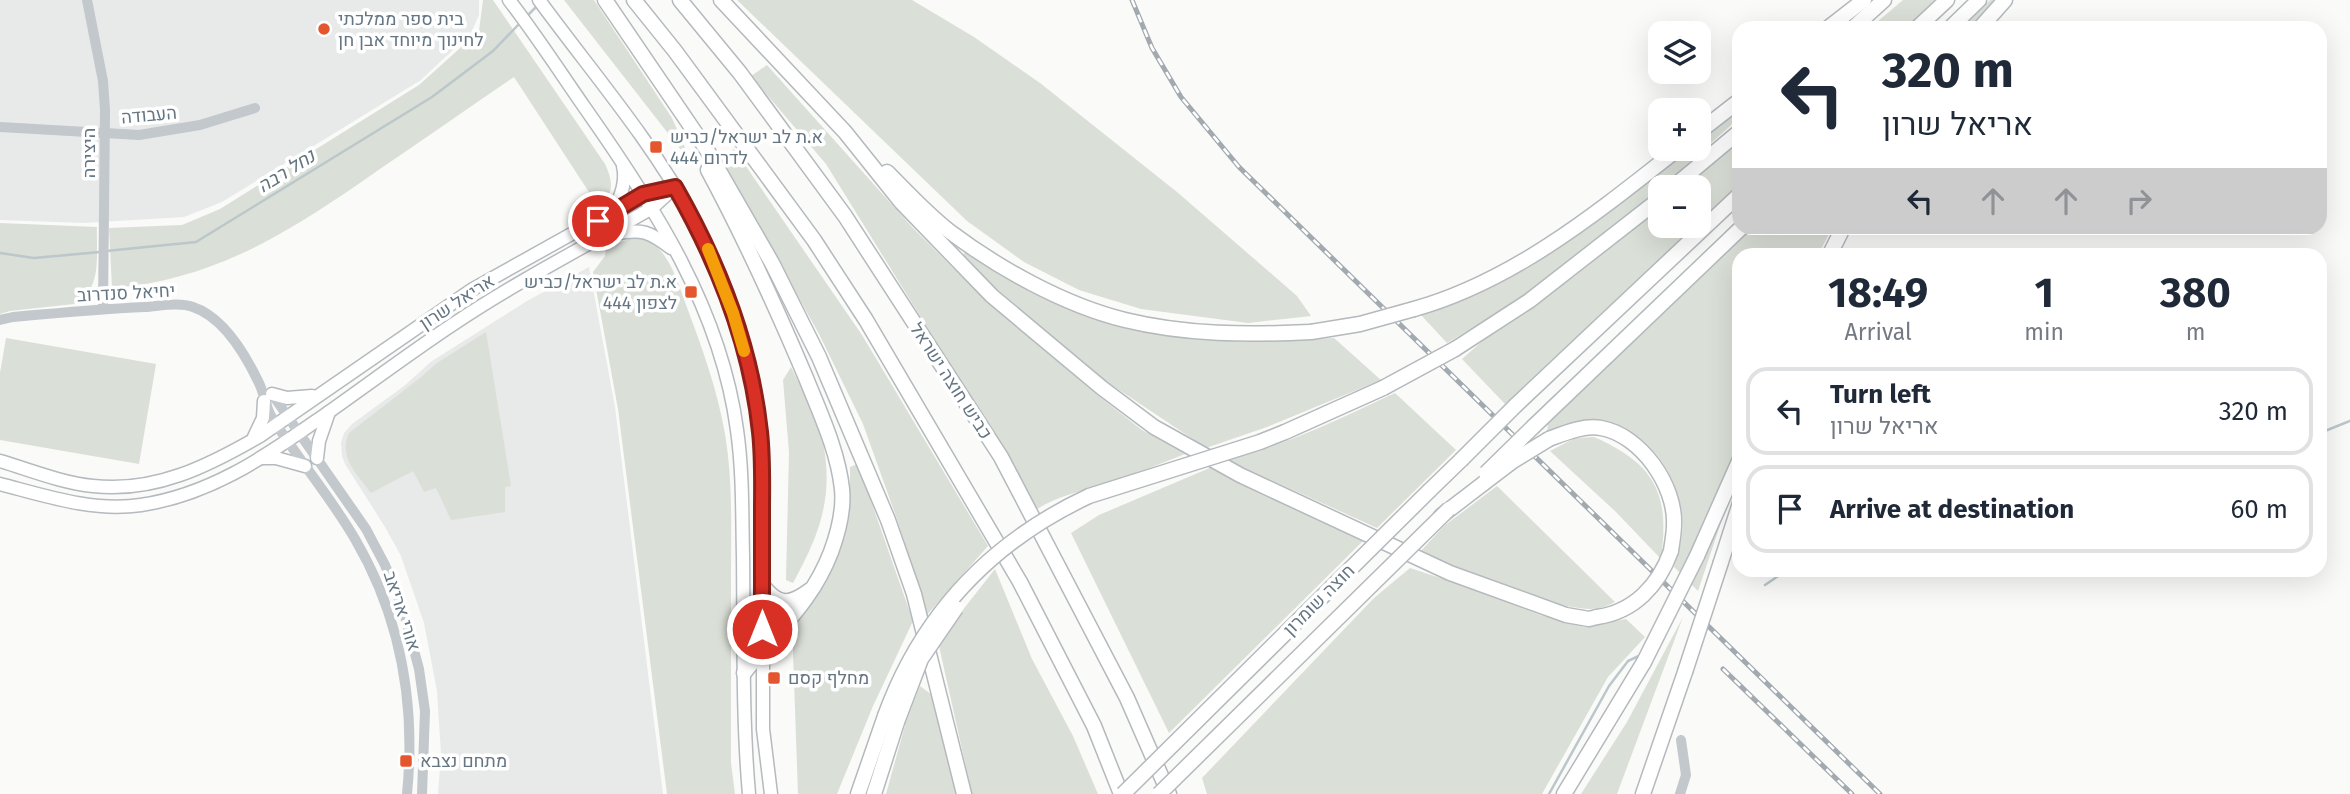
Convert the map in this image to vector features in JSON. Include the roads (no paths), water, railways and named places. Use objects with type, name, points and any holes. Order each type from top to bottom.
[{"type":"highway","points":[[605,0],[707,150],[772,263],[844,412],[888,520],[914,594],[964,794]]},
{"type":"highway","points":[[634,0],[814,240],[866,320],[1020,582],[1094,726],[1122,794]]},
{"type":"highway","name":"כביש חוצה ישראל","points":[[680,0],[740,73],[845,216],[1001,457],[1127,698],[1169,794]]},
{"type":"highway","points":[[721,0],[845,132],[946,229],[1011,271],[1085,307],[1124,320],[1222,334],[1311,332],[1360,324],[1414,309],[1471,288],[1544,249],[1662,161]]},
{"type":"highway","points":[[1837,21],[1864,0]]},
{"type":"highway","points":[[1861,21],[1884,0]]},
{"type":"highway","points":[[1924,21],[1947,0]]},
{"type":"highway","points":[[1957,21],[1979,0]]},
{"type":"highway","points":[[1986,21],[2005,0]]},
{"type":"highway","points":[[663,85],[716,184],[768,291],[816,402],[835,454],[842,492],[840,522],[818,581],[800,608],[744,673]]},
{"type":"highway","points":[[1711,123],[1732,106]]},
{"type":"highway","points":[[845,132],[901,202],[992,296],[1081,371],[1154,427],[1197,453],[1450,573],[1566,615],[1588,618],[1607,616],[1630,606],[1645,594],[1663,572],[1671,551],[1674,523],[1668,489],[1639,448],[1619,435],[1601,428],[1579,428],[1549,439],[1482,481]]},
{"type":"highway","points":[[1688,175],[1732,138]]},
{"type":"highway","name":"חוצה שומרון","points":[[1122,794],[1516,405],[1732,202]]},
{"type":"highway","points":[[874,794],[891,719],[910,658],[953,596],[990,558],[1023,532],[1077,501],[1129,482],[1260,442],[1382,388],[1455,349],[1529,301],[1648,208]]},
{"type":"highway","name":"חוצה שומרון","points":[[1159,794],[1446,512],[1482,481],[1534,426],[1734,235]]},
{"type":"highway","points":[[1564,794],[1644,662],[1732,477]]},
{"type":"highway","points":[[1643,794],[1732,528]]},
{"type":"highway","points":[[762,586],[774,598],[785,602],[798,598],[818,581]]},
{"type":"highway","points":[[858,794],[891,719]]},
{"type":"main road","points":[[539,0],[675,187],[693,218],[733,313],[752,383],[760,430],[763,468],[763,730],[771,794]]},
{"type":"main road","points":[[512,4],[622,162],[679,254],[690,274],[712,330],[730,387],[742,467],[744,726],[749,794]]},
{"type":"main road","points":[[612,213],[625,180],[622,162]]},
{"type":"main road","name":"אריאל שרון","points":[[0,461],[93,486],[137,486],[194,471],[225,457],[252,440],[473,289],[643,194],[675,187]]},
{"type":"main road","name":"אריאל שרון","points":[[0,484],[91,506],[139,505],[201,489],[260,458],[484,304],[652,208],[675,187]]},
{"type":"main road","points":[[604,236],[631,230],[650,233],[679,254]]},
{"type":"main road","points":[[252,440],[263,418],[268,398],[319,395]]},
{"type":"main road","points":[[317,458],[319,441],[330,411]]},
{"type":"main road","points":[[260,458],[276,458],[305,466]]},
{"type":"street","name":"היצירה","points":[[86,0],[103,81],[103,309]]},
{"type":"street","name":"העבודה","points":[[0,127],[139,135],[200,125],[256,108]]},
{"type":"street","name":"יחיאל סנדרוב","points":[[0,320],[103,309],[192,306],[210,316],[240,348],[268,398],[276,424]]},
{"type":"street","name":"יחיאל סנדרוב","points":[[268,398],[288,415],[299,432]]},
{"type":"street","name":"אורי אריאב","points":[[276,424],[354,537],[390,614],[405,672],[410,712],[407,794]]},
{"type":"street","name":"אורי אריאב","points":[[299,432],[366,529],[386,565],[403,609],[419,669],[425,711],[422,794]]},
{"type":"street","points":[[1680,794],[1686,775],[1681,740]]},
{"type":"waterway","name":"נחל רבה","points":[[528,15],[538,5]]},
{"type":"waterway","name":"נחל רבה","points":[[106,251],[196,242],[432,97],[493,51],[521,22]]},
{"type":"waterway","name":"נחל רבה","points":[[0,253],[34,258],[100,252]]},
{"type":"waterway","points":[[2327,430],[2350,421]]},
{"type":"waterway","points":[[1765,585],[1777,577]]},
{"type":"waterway","points":[[1549,794],[1609,686],[1628,661],[1643,654]]},
{"type":"railway","points":[[1132,0],[1152,48],[1181,97],[1239,167],[1880,794]]},
{"type":"railway","points":[[1723,669],[1852,794]]},
{"type":"place","name":"בית ספר ממלכתי לחינוך מיוחד אבן חן","points":[[324,29]]},
{"type":"place","name":"א.ת לב ישראל/כביש 444 לדרום","points":[[656,147]]},
{"type":"place","name":"א.ת לב ישראל/כביש 444 לצפון","points":[[691,292]]},
{"type":"place","name":"מחלף קסם","points":[[774,678]]},
{"type":"place","name":"מתחם נצבא","points":[[406,761]]}]
